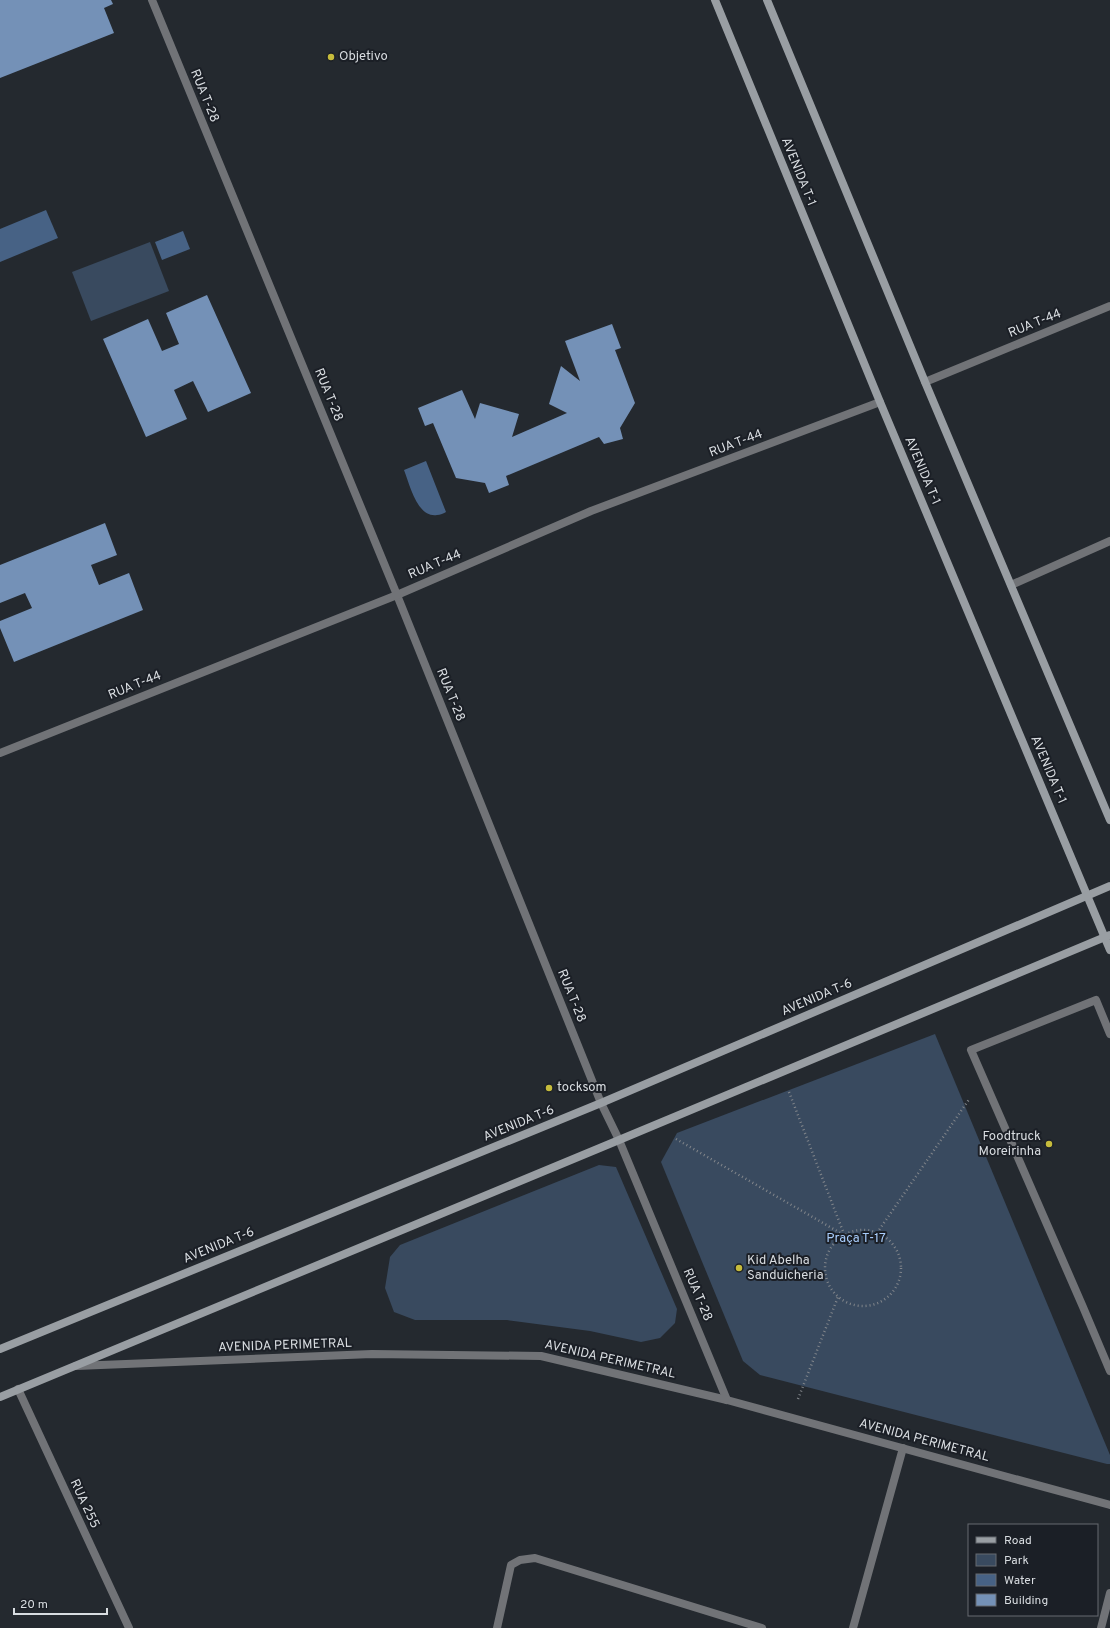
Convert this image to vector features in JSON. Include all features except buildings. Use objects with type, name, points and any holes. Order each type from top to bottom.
[{"type":"main road","name":"AVENIDA T-1","points":[[715,0],[880,402],[1088,895],[1107,936],[1110,950]]},
{"type":"main road","points":[[767,0],[925,382],[1110,820]]},
{"type":"main road","name":"AVENIDA T-6","points":[[0,1349],[601,1103],[1110,886]]},
{"type":"main road","points":[[73,1366],[654,1126],[1107,936]]},
{"type":"main road","name":"AVENIDA PERIMETRAL","points":[[0,1397],[73,1366]]},
{"type":"street","name":"RUA T-28","points":[[152,0],[397,595],[601,1103],[620,1140],[727,1400]]},
{"type":"street","name":"RUA T-44","points":[[925,382],[1110,306]]},
{"type":"street","name":"RUA T-44","points":[[0,753],[397,595],[591,511],[880,402]]},
{"type":"street","points":[[1011,585],[1110,541]]},
{"type":"street","points":[[1110,1034],[1096,1000],[971,1050],[1110,1371]]},
{"type":"street","name":"AVENIDA PERIMETRAL","points":[[73,1366],[372,1354],[541,1356],[727,1400],[1110,1505]]},
{"type":"street","name":"RUA 255","points":[[18,1389],[129,1628]]},
{"type":"street","points":[[853,1628],[903,1448]]},
{"type":"street","points":[[497,1628],[511,1565],[520,1560],[535,1558],[762,1628]]},
{"type":"street","points":[[1101,1628],[1110,1593]]},
{"type":"path","points":[[781,1072],[844,1235]]},
{"type":"path","points":[[877,1233],[984,1079]]},
{"type":"path","points":[[654,1126],[844,1235]]},
{"type":"path","points":[[857,1230],[870,1230],[892,1243],[899,1255],[902,1268],[900,1281],[893,1292],[884,1301],[872,1305],[860,1306],[848,1303],[838,1297],[830,1287],[826,1276],[825,1264],[828,1252],[835,1242],[844,1235],[857,1230]]},
{"type":"path","points":[[790,1417],[838,1297]]},
{"type":"green space","points":[[150,242],[169,291],[91,321],[72,272]]},
{"type":"green space","name":"Praça T-17","points":[[935,1034],[1110,1455],[1110,1464],[760,1375],[743,1361],[661,1162],[677,1133]]},
{"type":"green space","points":[[599,1165],[616,1167],[677,1309],[675,1323],[660,1338],[641,1342],[590,1331],[507,1320],[415,1320],[394,1312],[385,1288],[390,1257],[400,1245]]},
{"type":"water","points":[[46,210],[58,238],[0,262],[0,229]]},
{"type":"water","points":[[183,231],[190,249],[162,260],[155,242]]},
{"type":"water","points":[[426,461],[446,512],[439,515],[430,515],[419,506],[404,470]]},
{"type":"place","name":"Objetivo","points":[[331,57]]},
{"type":"place","name":"tocksom","points":[[549,1088]]},
{"type":"place","name":"Foodtruck Moreirinha","points":[[1049,1144]]},
{"type":"place","name":"Kid Abelha Sanduicheria","points":[[739,1268]]}]
